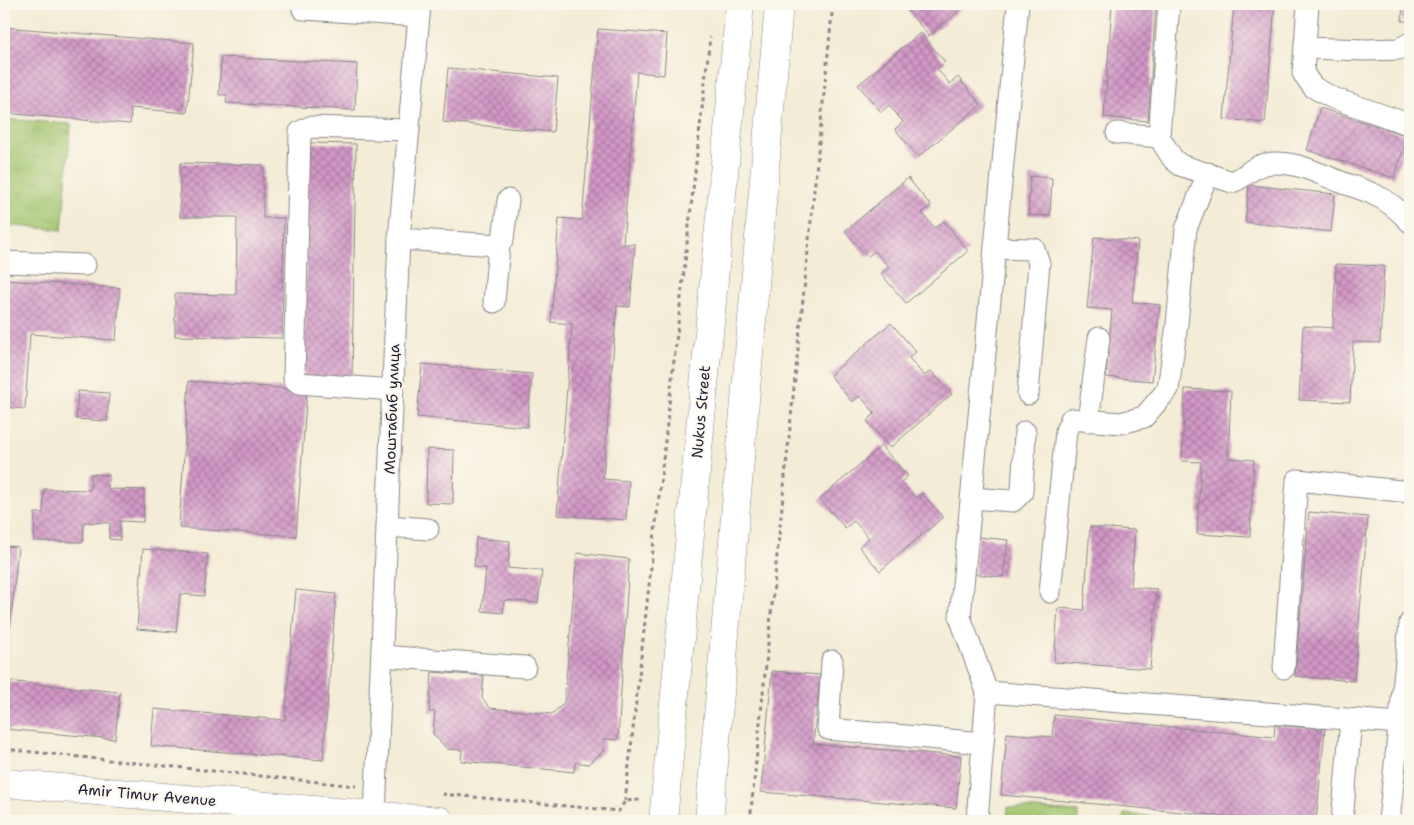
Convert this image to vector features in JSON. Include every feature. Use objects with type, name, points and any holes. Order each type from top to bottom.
[{"type":"main road","name":"Nukus Street","points":[[663,821],[740,4]]},
{"type":"main road","points":[[709,821],[779,4]]},
{"type":"main road","name":"Amir Timur Avenue","points":[[4,783],[376,808],[440,821]]},
{"type":"street","points":[[977,821],[987,692],[960,617],[1018,4]]},
{"type":"street","points":[[1169,4],[1159,137],[1173,160],[1180,165],[1232,182],[1241,179],[1255,167],[1283,162],[1374,194],[1401,212],[1410,222]]},
{"type":"street","points":[[1308,4],[1303,72],[1312,87],[1333,98],[1408,124]]},
{"type":"street","points":[[303,9],[419,10]]},
{"type":"street","name":"Моштабиб улица","points":[[376,808],[399,239],[419,10]]},
{"type":"street","points":[[1304,48],[1399,49],[1410,43]]},
{"type":"street","points":[[393,390],[299,383],[294,379],[300,132],[310,127],[409,130]]},
{"type":"street","points":[[1117,133],[1159,137]]},
{"type":"street","points":[[1050,592],[1066,431],[1071,419],[1121,423],[1144,417],[1168,389],[1177,324],[1186,228],[1208,173]]},
{"type":"street","points":[[494,302],[499,245],[503,239],[508,200]]},
{"type":"street","points":[[399,239],[499,245]]},
{"type":"street","points":[[995,248],[1034,249],[1039,263],[1028,394]]},
{"type":"street","points":[[4,262],[85,265]]},
{"type":"street","points":[[1088,421],[1099,338]]},
{"type":"street","points":[[971,498],[1013,501],[1022,492],[1025,432]]},
{"type":"street","points":[[1284,668],[1298,480],[1410,492]]},
{"type":"street","points":[[388,526],[428,529]]},
{"type":"street","points":[[1389,821],[1410,623]]},
{"type":"street","points":[[382,656],[526,667]]},
{"type":"street","points":[[832,660],[828,729],[983,743]]},
{"type":"street","points":[[987,692],[1400,723]]},
{"type":"street","points":[[1342,821],[1351,720]]},
{"type":"path","points":[[750,821],[833,4]]},
{"type":"path","points":[[618,816],[625,801],[710,33]]},
{"type":"path","points":[[4,749],[376,808]]},
{"type":"path","points":[[435,794],[619,811]]},
{"type":"path","points":[[625,801],[643,799]]},
{"type":"green space","points":[[4,119],[71,124],[62,230],[4,225]]},
{"type":"green space","points":[[1008,807],[1078,812],[1078,821],[1007,821]]},
{"type":"green space","points":[[1124,814],[1184,819],[1184,821],[1123,821]]},
{"type":"building","points":[[915,4],[967,4],[929,36],[907,10]]},
{"type":"building","points":[[1112,4],[1156,4],[1148,121],[1104,117]]},
{"type":"building","points":[[1234,4],[1275,4],[1265,123],[1224,119]]},
{"type":"building","points":[[1403,4],[1410,4],[1410,21],[1402,21]]},
{"type":"building","points":[[4,27],[194,43],[187,113],[131,108],[130,124],[4,113]]},
{"type":"building","points":[[598,29],[667,34],[664,75],[637,72],[623,244],[635,244],[630,307],[617,306],[603,479],[629,481],[626,520],[557,515],[572,324],[551,322],[559,218],[582,220]]},
{"type":"building","points":[[920,33],[945,62],[937,69],[950,84],[958,77],[981,105],[918,157],[895,129],[903,122],[889,105],[881,112],[858,85]]},
{"type":"building","points":[[221,57],[357,64],[355,110],[226,103],[227,95],[219,95]]},
{"type":"building","points":[[448,68],[558,78],[553,132],[443,122]]},
{"type":"building","points":[[1320,108],[1408,136],[1394,178],[1307,150]]},
{"type":"building","points":[[308,143],[356,144],[352,378],[304,377]]},
{"type":"building","points":[[180,163],[263,165],[263,218],[284,218],[282,338],[175,336],[175,294],[236,295],[237,217],[180,217]]},
{"type":"building","points":[[1030,176],[1052,178],[1050,216],[1028,215]]},
{"type":"building","points":[[908,178],[931,206],[922,213],[935,228],[944,221],[968,251],[906,303],[881,274],[889,267],[875,251],[867,257],[845,231]]},
{"type":"building","points":[[1249,185],[1335,194],[1331,232],[1245,222]]},
{"type":"building","points":[[1094,237],[1138,241],[1132,302],[1160,305],[1152,381],[1106,377],[1112,310],[1087,308]]},
{"type":"building","points":[[1336,264],[1384,266],[1380,343],[1353,342],[1350,402],[1299,400],[1303,326],[1333,328]]},
{"type":"building","points":[[4,280],[120,288],[116,340],[30,334],[25,409],[4,407]]},
{"type":"building","points":[[891,323],[916,352],[909,358],[924,376],[931,371],[952,394],[890,448],[867,421],[875,413],[860,396],[852,402],[830,375]]},
{"type":"building","points":[[422,364],[532,374],[527,427],[417,417]]},
{"type":"building","points":[[189,381],[307,390],[296,536],[179,528]]},
{"type":"building","points":[[1185,389],[1231,391],[1228,458],[1254,460],[1250,537],[1197,534],[1201,462],[1182,461]]},
{"type":"building","points":[[78,391],[109,393],[107,421],[76,419]]},
{"type":"building","points":[[881,446],[908,476],[901,482],[916,498],[922,493],[943,517],[880,571],[859,547],[869,538],[854,521],[845,528],[820,499]]},
{"type":"building","points":[[427,449],[454,450],[453,504],[426,503]]},
{"type":"building","points":[[91,474],[109,475],[108,489],[144,490],[143,522],[120,521],[120,540],[109,539],[110,523],[84,522],[83,542],[34,541],[35,513],[43,513],[44,489],[90,490]]},
{"type":"building","points":[[1309,512],[1368,517],[1354,681],[1295,676]]},
{"type":"building","points":[[1090,527],[1135,530],[1131,587],[1157,589],[1150,669],[1054,662],[1058,608],[1084,610]]},
{"type":"building","points":[[978,537],[1008,540],[1003,577],[974,574]]},
{"type":"building","points":[[476,538],[510,541],[508,568],[542,571],[538,603],[504,600],[503,613],[482,611],[486,568],[474,567]]},
{"type":"building","points":[[4,546],[18,547],[5,681],[120,692],[115,739],[4,729]]},
{"type":"building","points":[[143,549],[208,554],[204,596],[180,594],[176,632],[137,629]]},
{"type":"building","points":[[577,553],[629,559],[618,740],[604,739],[604,751],[588,764],[575,762],[574,772],[461,761],[462,750],[447,749],[433,734],[435,712],[429,712],[432,672],[484,676],[482,698],[490,708],[552,714],[564,703]]},
{"type":"building","points":[[296,590],[336,594],[323,760],[151,746],[154,709],[285,720]]},
{"type":"building","points":[[772,671],[820,675],[813,744],[961,756],[956,808],[761,792]]},
{"type":"building","points":[[1054,715],[1274,737],[1275,725],[1325,729],[1316,821],[1276,821],[1001,795],[1007,733],[1052,737]]}]
